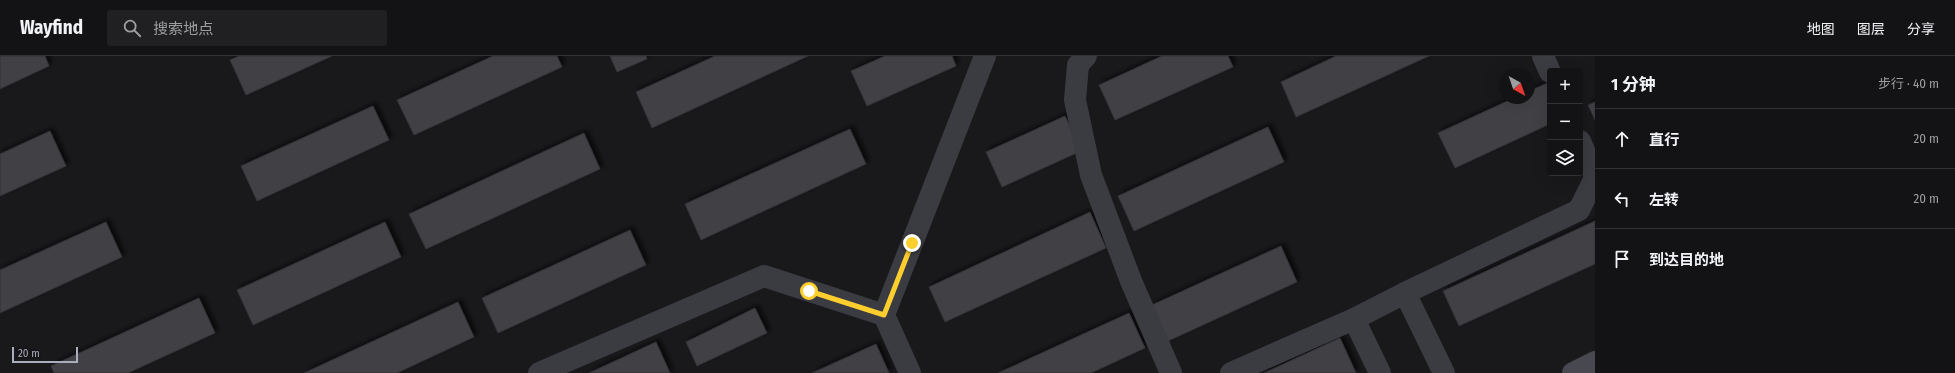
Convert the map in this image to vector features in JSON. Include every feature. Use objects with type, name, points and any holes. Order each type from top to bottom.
[{"type":"street","points":[[910,373],[884,315],[985,56]]},
{"type":"street","points":[[1086,56],[1078,65],[1076,100],[1091,175],[1131,281],[1171,373]]},
{"type":"street","points":[[1543,56],[1548,68]]},
{"type":"street","points":[[1231,373],[1354,319],[1579,210],[1595,177],[1583,148]]},
{"type":"street","points":[[539,373],[764,276],[884,315]]},
{"type":"street","points":[[1405,294],[1444,373]]},
{"type":"street","points":[[1354,319],[1380,373]]},
{"type":"street","points":[[1573,373],[1595,362]]},
{"type":"building","points":[[0,56],[45,56],[49,66],[0,89]]},
{"type":"building","points":[[239,56],[332,56],[246,95],[230,60]]},
{"type":"building","points":[[493,56],[557,56],[562,67],[414,135],[397,100]]},
{"type":"building","points":[[610,56],[646,56],[647,59],[617,72]]},
{"type":"building","points":[[715,56],[808,56],[652,128],[636,92]]},
{"type":"building","points":[[885,56],[952,56],[956,66],[867,106],[851,71]]},
{"type":"building","points":[[1162,56],[1228,56],[1233,67],[1115,120],[1099,85]]},
{"type":"building","points":[[1336,56],[1429,56],[1296,117],[1281,82]]},
{"type":"building","points":[[1547,83],[1547,125],[1455,168],[1438,133],[1501,104],[1535,104],[1535,88]]},
{"type":"building","points":[[1595,102],[1595,120],[1588,105]]},
{"type":"building","points":[[373,106],[389,140],[257,201],[241,166]]},
{"type":"building","points":[[1065,116],[1081,151],[1002,187],[986,152]]},
{"type":"building","points":[[1268,127],[1284,162],[1134,231],[1118,196]]},
{"type":"building","points":[[850,129],[866,164],[701,240],[685,204]]},
{"type":"building","points":[[50,131],[66,166],[0,196],[0,154]]},
{"type":"building","points":[[584,133],[600,169],[426,249],[409,214]]},
{"type":"building","points":[[1090,212],[1106,248],[945,322],[929,287]]},
{"type":"building","points":[[1595,221],[1595,264],[1459,326],[1443,291]]},
{"type":"building","points":[[106,222],[122,257],[0,313],[0,270]]},
{"type":"building","points":[[385,222],[401,257],[253,325],[237,290]]},
{"type":"building","points":[[630,230],[646,265],[498,333],[482,298]]},
{"type":"building","points":[[1281,246],[1297,282],[1168,341],[1152,305]]},
{"type":"building","points":[[199,298],[215,333],[128,373],[54,373],[51,366]]},
{"type":"building","points":[[458,302],[474,337],[397,373],[304,373]]},
{"type":"building","points":[[755,308],[767,333],[697,366],[686,342]]},
{"type":"building","points":[[1129,313],[1145,348],[1091,373],[998,373]]},
{"type":"building","points":[[1340,338],[1356,373],[1264,373]]},
{"type":"building","points":[[656,342],[670,373],[589,373]]},
{"type":"building","points":[[876,344],[889,373],[812,373]]},
{"type":"route","points":[[809,291],[884,315],[912,243]]}]
